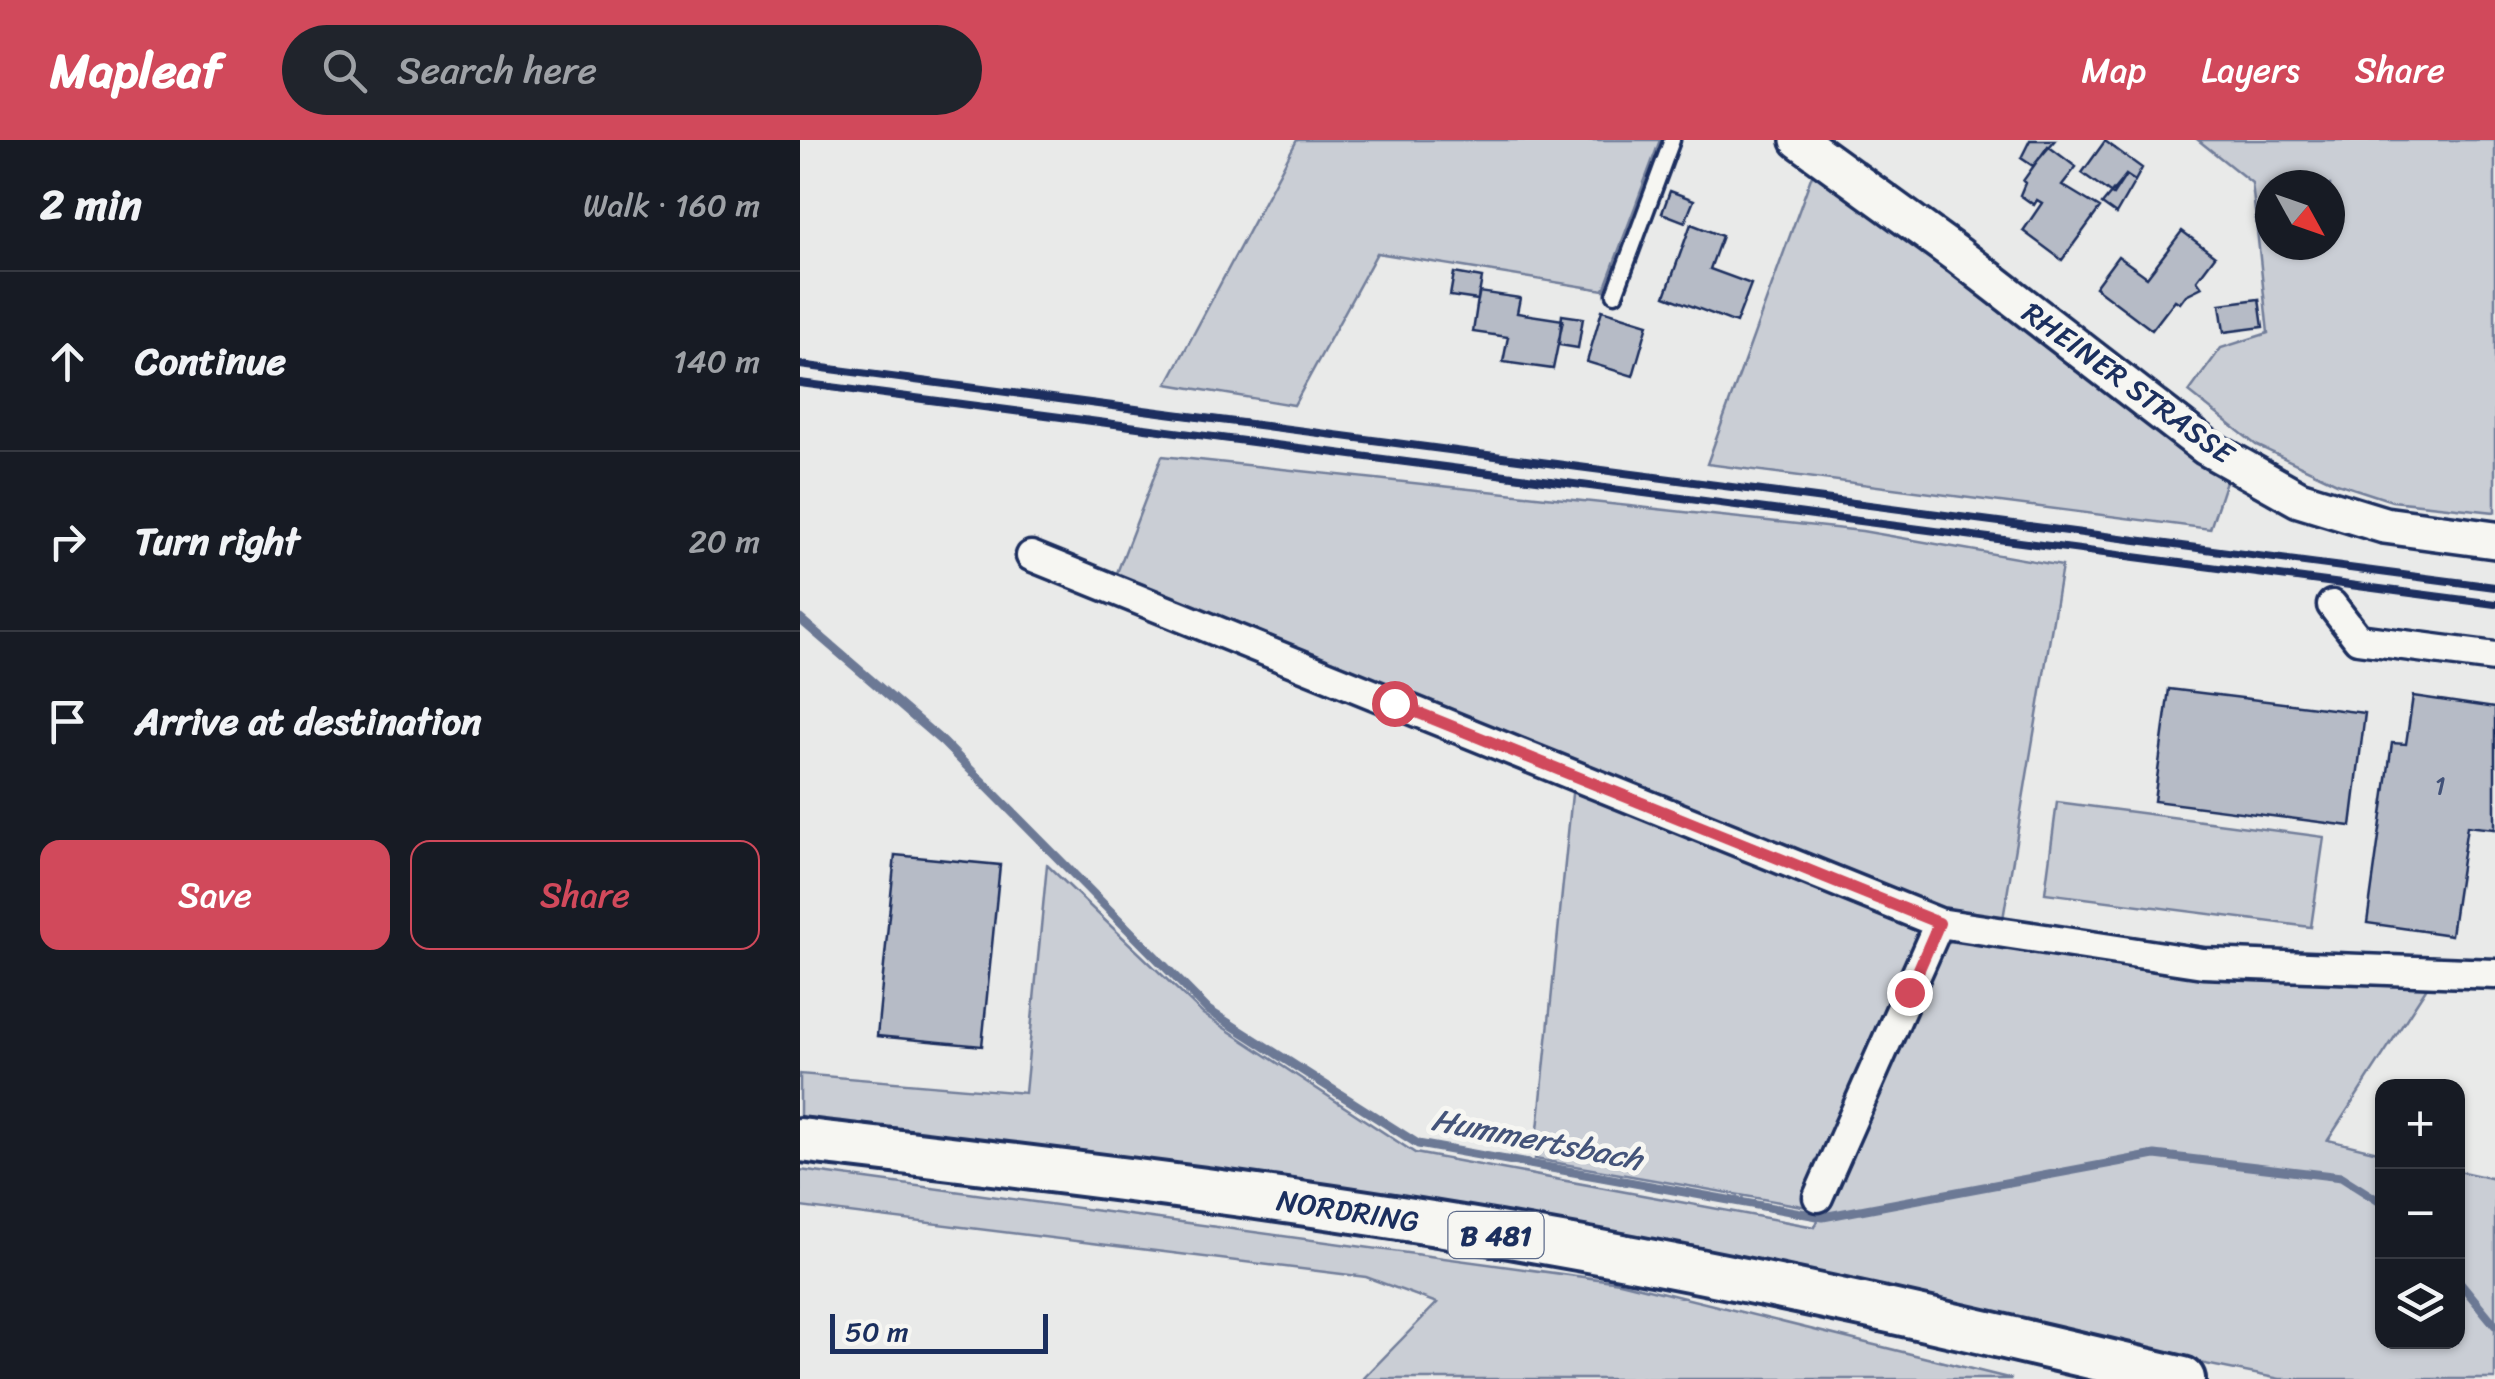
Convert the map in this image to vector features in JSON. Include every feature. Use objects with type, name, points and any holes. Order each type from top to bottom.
[{"type":"main road","name":"NORDRING","points":[[800,1140],[1190,1187],[1556,1244],[1993,1333],[2183,1379]]},
{"type":"street","name":"RHEINER STRASSE","points":[[1799,140],[1959,256],[2206,447],[2299,499],[2384,525],[2495,540]]},
{"type":"street","points":[[1031,556],[1939,923],[2204,963],[2495,974]]},
{"type":"street","points":[[2332,606],[2358,639],[2495,657]]},
{"type":"street","points":[[1818,1197],[1939,923]]},
{"type":"lane","points":[[1615,294],[1672,140]]},
{"type":"shaded area","points":[[1297,140],[1660,140],[1604,290],[1377,253],[1294,405],[1167,384]]},
{"type":"shaded area","points":[[2198,140],[2495,140],[2495,512],[2392,501],[2337,483],[2256,445],[2189,392],[2221,348],[2268,333],[2260,260],[2345,260],[2345,170],[2255,170],[2255,211],[2252,183]]},
{"type":"shaded area","points":[[1813,172],[2227,478],[2210,529],[1707,464]]},
{"type":"shaded area","points":[[1162,456],[1862,531],[2062,566],[2002,925],[1936,913],[1115,578]]},
{"type":"shaded area","points":[[1573,784],[1930,927],[1808,1207],[1535,1159]]},
{"type":"shaded area","points":[[2057,802],[2324,837],[2311,927],[2045,893]]},
{"type":"shaded area","points":[[1047,865],[1203,1014],[1415,1153],[1815,1227],[1945,936],[2431,981],[2328,1140],[2375,1151],[2375,1349],[2465,1349],[2465,1173],[2495,1179],[2495,1379],[2280,1379],[1353,1193],[1021,1144],[800,1120],[800,1074],[1025,1093]]},
{"type":"shaded area","points":[[800,1170],[1620,1282],[2012,1379],[1363,1379],[1437,1303],[1366,1277],[800,1207]]},
{"type":"building","points":[[2030,140],[2055,140],[2033,166],[2021,158]]},
{"type":"building","points":[[2105,141],[2142,168],[2135,181],[2126,175],[2113,195],[2082,173]]},
{"type":"building","points":[[2048,146],[2076,167],[2062,185],[2100,208],[2062,260],[2023,231],[2042,203],[2037,200],[2034,205],[2020,195],[2023,181]]},
{"type":"building","points":[[2126,175],[2135,181],[2116,214],[2102,204]]},
{"type":"building","points":[[1670,191],[1694,200],[1685,222],[1662,213]]},
{"type":"building","points":[[1691,224],[1722,236],[1710,269],[1751,284],[1736,323],[1665,296]]},
{"type":"building","points":[[2182,231],[2215,256],[2197,280],[2202,287],[2180,303],[2175,300],[2152,330],[2095,287],[2118,256],[2147,277]]},
{"type":"building","points":[[1454,273],[1482,278],[1478,300],[1450,296]]},
{"type":"building","points":[[1479,292],[1520,298],[1517,313],[1563,320],[1553,369],[1503,362],[1508,337],[1473,332]]},
{"type":"building","points":[[2259,299],[2263,327],[2224,332],[2220,304]]},
{"type":"building","points":[[1602,310],[1648,324],[1633,376],[1587,362]]},
{"type":"building","points":[[1562,315],[1583,318],[1578,348],[1559,345]]},
{"type":"building","points":[[2169,689],[2365,713],[2351,826],[2154,801]]},
{"type":"building","points":[[2413,696],[2495,708],[2495,829],[2467,826],[2451,935],[2367,923],[2392,743],[2406,744]]},
{"type":"building","points":[[895,855],[1000,865],[982,1046],[877,1036]]},
{"type":"waterway","name":"Hummertsbach","points":[[800,619],[943,742],[1208,1010],[1418,1144],[1823,1217],[2155,1155],[2341,1177],[2375,1199]]},
{"type":"waterway","name":"Hummertsbach","points":[[2465,1289],[2495,1325]]},
{"type":"railway","points":[[800,365],[2495,587]]},
{"type":"railway","points":[[800,383],[2495,604]]},
{"type":"route","points":[[1394,703],[1939,923],[1909,992]]}]
